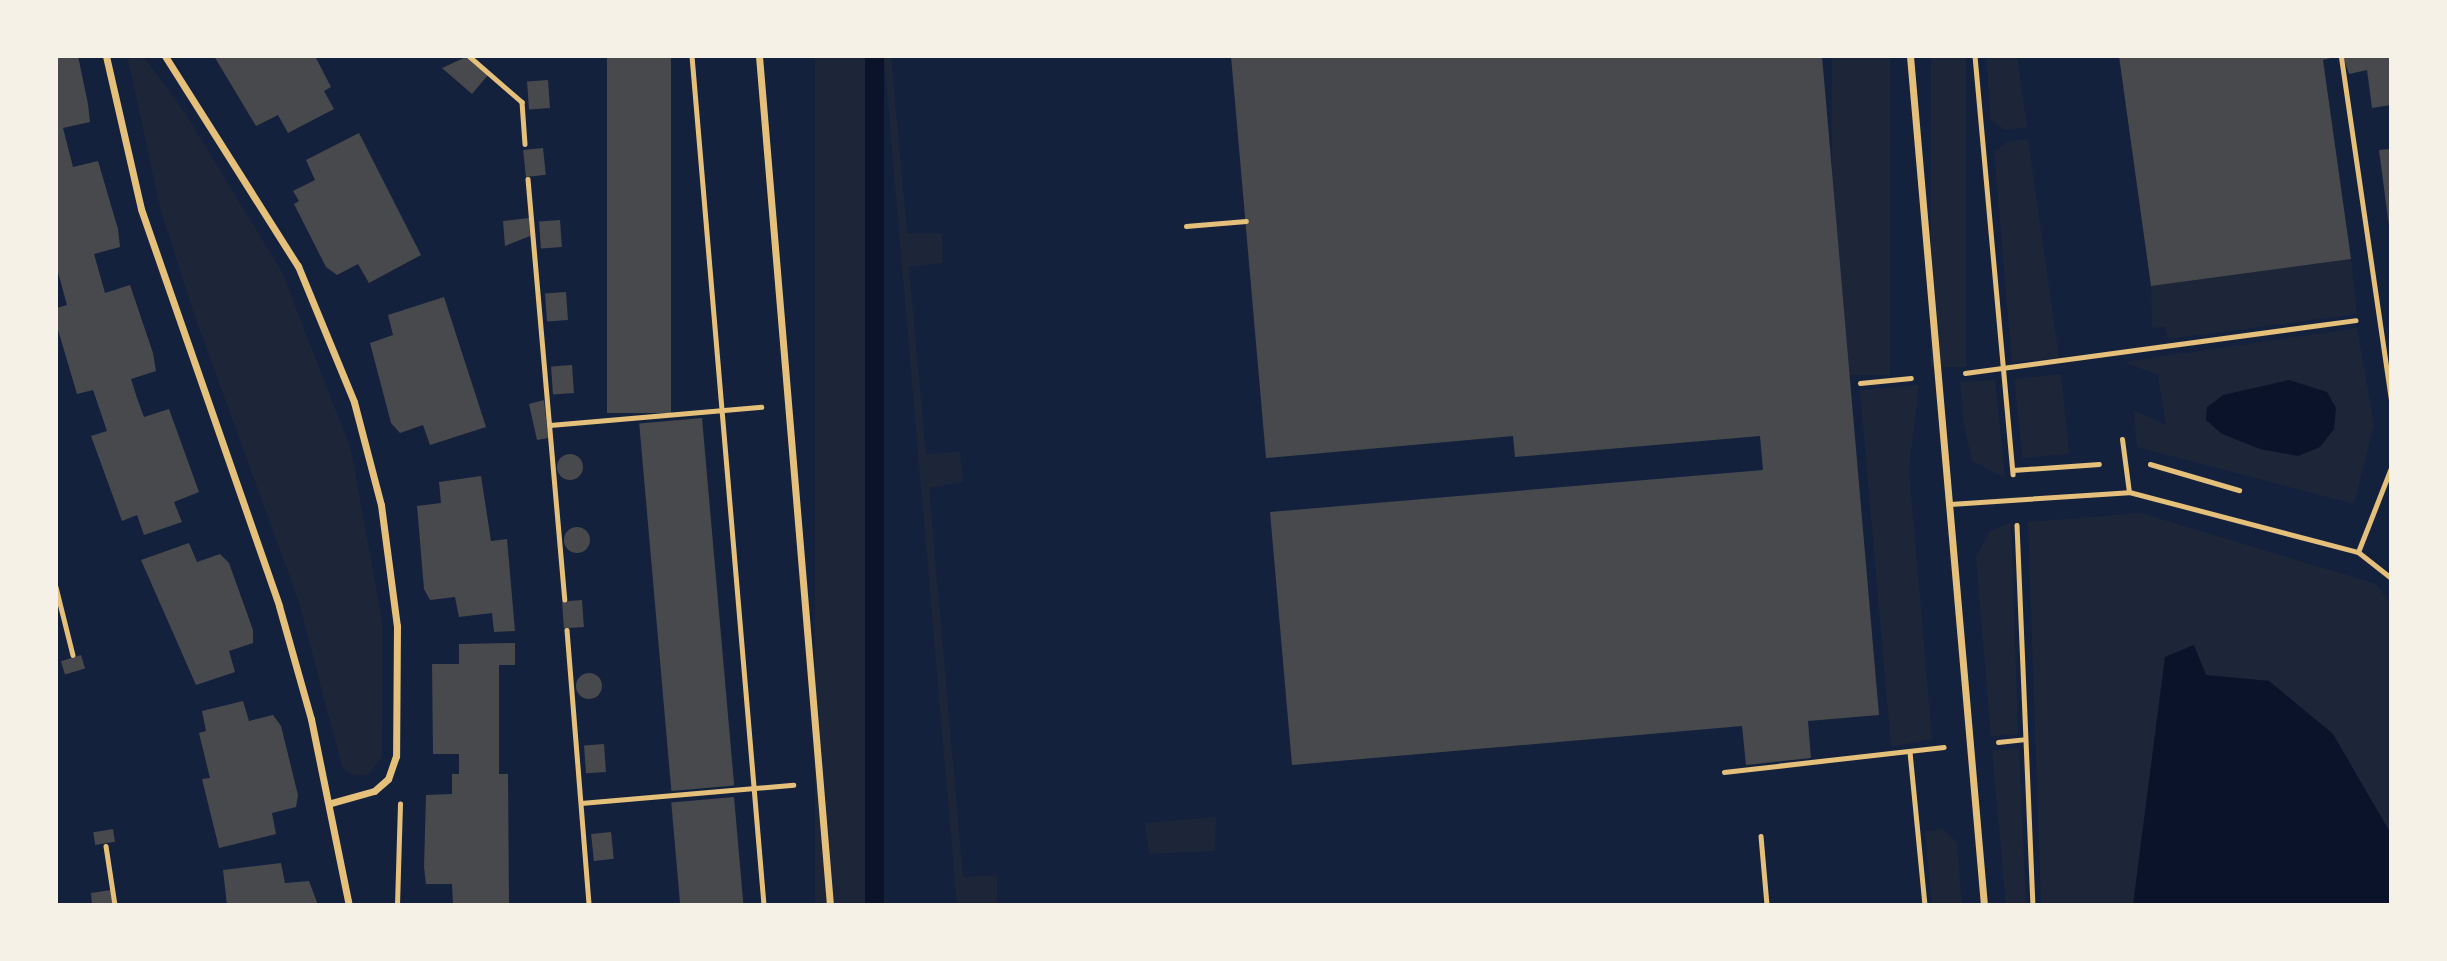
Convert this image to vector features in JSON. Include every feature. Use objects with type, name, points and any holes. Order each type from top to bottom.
[{"type":"street","points":[[106,56],[141,209],[279,606],[331,803],[349,905]]},
{"type":"street","points":[[164,56],[298,266],[354,402],[381,505],[397,626],[396,756],[388,779],[374,791],[331,803]]},
{"type":"street","points":[[759,56],[830,905]]},
{"type":"street","points":[[1910,56],[1984,905]]},
{"type":"lane","points":[[2341,57],[2391,399]]},
{"type":"lane","points":[[2122,439],[2129,492]]},
{"type":"lane","points":[[2358,552],[2391,468]]},
{"type":"lane","points":[[1950,504],[2129,492],[2358,552],[2391,578]]},
{"type":"path","points":[[469,56],[522,102],[525,144]]},
{"type":"path","points":[[692,56],[764,905]]},
{"type":"path","points":[[528,178],[565,599]]},
{"type":"path","points":[[1186,226],[1246,221]]},
{"type":"path","points":[[1860,383],[2379,317]]},
{"type":"path","points":[[550,425],[787,405]]},
{"type":"path","points":[[56,587],[73,655]]},
{"type":"path","points":[[567,630],[589,905]]},
{"type":"path","points":[[1724,772],[1760,765],[2025,739]]},
{"type":"path","points":[[1910,752],[1925,905]]},
{"type":"path","points":[[388,779],[400,794],[397,905]]},
{"type":"path","points":[[581,803],[820,783]]},
{"type":"path","points":[[1761,836],[1767,905]]},
{"type":"path","points":[[106,846],[115,905]]},
{"type":"shaded area","points":[[135,56],[146,60],[185,113],[282,272],[351,450],[383,625],[382,757],[368,774],[353,776],[342,767],[299,602],[193,311],[160,207],[128,60]]},
{"type":"shaded area","points":[[815,56],[865,56],[865,905],[815,905]]},
{"type":"shaded area","points":[[865,56],[884,56],[884,905],[865,905]]},
{"type":"shaded area","points":[[884,56],[891,56],[907,233],[942,234],[943,263],[909,267],[926,454],[960,452],[963,482],[929,488],[963,877],[997,875],[997,904],[957,905]]},
{"type":"shaded area","points":[[1832,56],[1890,56],[1890,375],[1832,375]]},
{"type":"shaded area","points":[[1931,56],[1966,56],[1966,367],[1931,367]]},
{"type":"shaded area","points":[[1986,56],[2017,56],[2027,127],[2005,130],[1991,120]]},
{"type":"shaded area","points":[[2028,139],[2059,358],[2012,362],[1994,152],[2007,142]]},
{"type":"shaded area","points":[[2351,259],[2357,314],[2168,339],[2165,327],[2152,328],[2151,286]]},
{"type":"shaded area","points":[[2357,328],[2374,425],[2354,504],[2137,447],[2134,410],[2166,425],[2158,375],[2124,362]]},
{"type":"shaded area","points":[[2061,374],[2069,454],[2023,458],[2014,379]]},
{"type":"shaded area","points":[[1995,380],[2005,478],[1972,461],[1964,425],[1960,382]]},
{"type":"shaded area","points":[[2289,380],[2327,392],[2336,408],[2334,429],[2320,447],[2298,456],[2260,449],[2222,434],[2206,420],[2207,407],[2223,395]]},
{"type":"shaded area","points":[[1919,385],[1909,469],[1932,739],[1891,747],[1860,390]]},
{"type":"shaded area","points":[[2141,513],[2376,584],[2391,604],[2391,834],[2333,734],[2269,681],[2206,675],[2193,645],[2165,657],[2133,905],[2041,905],[2028,522]]},
{"type":"shaded area","points":[[2011,522],[2018,734],[1991,737],[1976,557],[1990,531]]},
{"type":"shaded area","points":[[2194,645],[2206,675],[2269,681],[2333,734],[2391,834],[2391,905],[2133,905],[2165,657]]},
{"type":"shaded area","points":[[2019,749],[2026,905],[2006,905],[1992,750]]},
{"type":"shaded area","points":[[1216,817],[1215,851],[1149,854],[1145,823]]},
{"type":"shaded area","points":[[1942,829],[1957,842],[1962,905],[1932,905],[1925,831]]},
{"type":"building","points":[[56,56],[78,56],[88,104],[90,122],[63,128],[73,167],[98,161],[118,229],[120,247],[94,254],[105,293],[130,285],[153,353],[156,371],[131,379],[137,398],[144,417],[169,409],[199,492],[174,502],[182,522],[144,535],[137,515],[122,521],[91,436],[107,431],[93,390],[77,394],[56,323],[56,308],[67,305],[56,265]]},
{"type":"building","points":[[214,56],[315,56],[331,87],[324,91],[334,109],[288,133],[278,115],[256,126]]},
{"type":"building","points":[[607,56],[671,56],[671,413],[607,413]]},
{"type":"building","points":[[1231,56],[1822,56],[1879,715],[1808,721],[1811,758],[1746,765],[1742,726],[1292,765],[1270,512],[1763,470],[1760,436],[1515,457],[1513,436],[1266,458]]},
{"type":"building","points":[[2119,56],[2339,56],[2323,60],[2351,259],[2151,286]]},
{"type":"building","points":[[2343,56],[2391,56],[2391,105],[2372,108],[2367,70],[2349,74]]},
{"type":"building","points":[[466,57],[488,75],[472,94],[442,68]]},
{"type":"building","points":[[548,80],[550,108],[529,109],[527,81]]},
{"type":"building","points":[[359,133],[421,255],[369,283],[358,264],[337,275],[326,267],[294,204],[299,201],[293,191],[315,180],[306,160]]},
{"type":"building","points":[[543,148],[546,175],[526,177],[523,150]]},
{"type":"building","points":[[2391,149],[2391,226],[2389,226],[2379,150]]},
{"type":"building","points":[[529,218],[530,236],[505,246],[503,221]]},
{"type":"building","points":[[560,220],[562,247],[541,248],[539,221]]},
{"type":"building","points":[[566,292],[568,320],[547,321],[545,293]]},
{"type":"building","points":[[444,297],[486,427],[430,445],[423,425],[400,433],[391,423],[370,343],[393,335],[388,315]]},
{"type":"building","points":[[572,365],[574,393],[553,394],[551,366]]},
{"type":"building","points":[[544,400],[548,438],[537,440],[529,404]]},
{"type":"building","points":[[702,418],[734,786],[671,791],[639,423]]},
{"type":"building","points":[[570,454],[579,458],[583,467],[579,476],[570,480],[561,476],[557,467],[561,458]]},
{"type":"building","points":[[481,476],[491,541],[507,539],[515,631],[494,632],[492,613],[459,617],[455,597],[430,600],[424,589],[417,506],[441,503],[439,482]]},
{"type":"building","points":[[577,527],[587,530],[590,540],[587,550],[577,553],[567,550],[564,540],[567,530]]},
{"type":"building","points":[[189,543],[197,562],[220,554],[229,563],[253,630],[253,643],[229,651],[235,672],[196,685],[141,560]]},
{"type":"building","points":[[582,600],[584,627],[564,628],[562,601]]},
{"type":"building","points":[[515,643],[515,665],[499,665],[499,774],[508,774],[509,905],[453,905],[452,884],[426,884],[424,867],[426,795],[452,794],[452,774],[459,774],[459,754],[433,754],[432,664],[459,664],[459,644]]},
{"type":"building","points":[[81,655],[85,668],[65,675],[61,661]]},
{"type":"building","points":[[589,673],[598,677],[602,686],[598,695],[589,699],[580,695],[576,686],[580,677]]},
{"type":"building","points":[[243,701],[249,721],[273,715],[281,726],[298,795],[296,807],[272,813],[276,834],[219,848],[202,779],[210,778],[199,733],[206,731],[202,711]]},
{"type":"building","points":[[604,744],[606,772],[586,773],[584,745]]},
{"type":"building","points":[[734,797],[743,905],[680,905],[671,802]]},
{"type":"building","points":[[113,829],[115,842],[95,845],[93,832]]},
{"type":"building","points":[[611,832],[614,859],[594,861],[591,834]]},
{"type":"building","points":[[281,863],[285,883],[309,881],[318,905],[227,905],[223,870]]},
{"type":"building","points":[[111,890],[113,905],[92,905],[91,893]]}]
